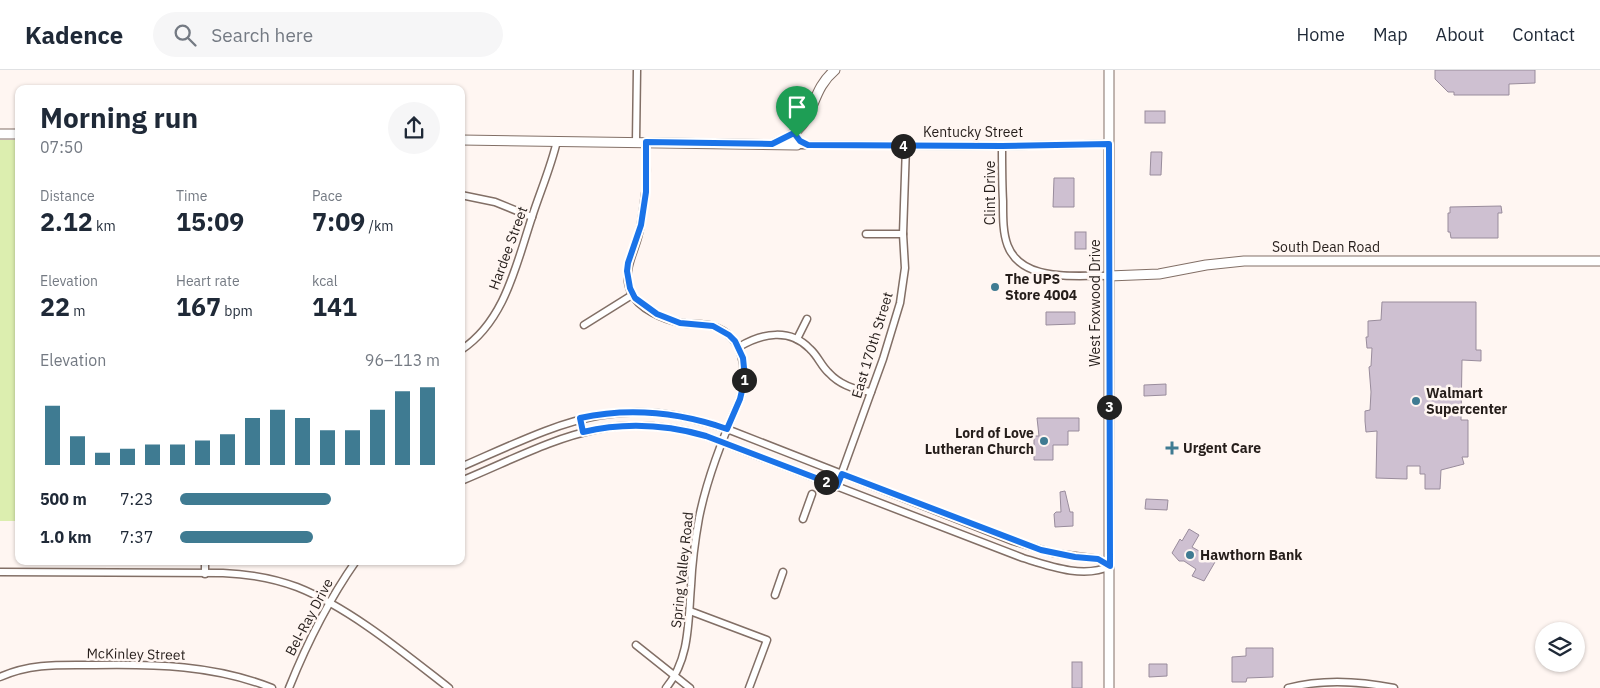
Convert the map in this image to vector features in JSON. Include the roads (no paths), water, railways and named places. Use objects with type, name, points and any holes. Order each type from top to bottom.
[{"type":"street","points":[[636,142],[637,70]]},
{"type":"street","points":[[772,144],[792,135],[806,121],[822,84],[835,70]]},
{"type":"street","name":"West Foxwood Drive","points":[[1108,688],[1110,566],[1109,70]]},
{"type":"street","points":[[0,134],[15,134]]},
{"type":"street","points":[[465,140],[797,145],[792,135]]},
{"type":"street","points":[[792,135],[808,145]]},
{"type":"street","name":"Hardee Street","points":[[465,347],[474,341],[491,323],[513,274],[549,170],[557,141]]},
{"type":"street","points":[[646,142],[646,192],[641,225],[627,271],[632,295],[648,309],[669,320],[704,324],[721,330],[729,335],[739,347],[769,335],[780,334],[797,339],[812,350],[822,366],[838,381],[856,389],[871,392]]},
{"type":"street","name":"Kentucky Street","points":[[797,145],[1002,146],[1109,144]]},
{"type":"street","name":"East 170th Street","points":[[837,486],[871,392],[900,303],[905,268],[903,234],[906,146]]},
{"type":"street","name":"Clint Drive","points":[[1002,146],[1002,225],[1006,242],[1016,258],[1031,269],[1049,274],[1110,276]]},
{"type":"street","points":[[465,196],[495,202],[532,216]]},
{"type":"street","points":[[866,234],[903,234]]},
{"type":"street","name":"South Dean Road","points":[[1110,276],[1158,274],[1206,265],[1244,261],[1600,261]]},
{"type":"street","points":[[584,325],[632,295]]},
{"type":"street","points":[[797,339],[807,319]]},
{"type":"street","name":"Spring Valley Road","points":[[666,688],[684,652],[699,519],[712,468],[740,399],[745,378],[743,358],[739,347]]},
{"type":"street","points":[[465,465],[545,430],[580,418],[612,412],[659,412],[685,416],[727,429],[1041,550],[1075,557],[1098,559],[1110,566]]},
{"type":"street","points":[[580,418],[583,432]]},
{"type":"street","points":[[465,480],[545,445],[583,432],[619,425],[655,425],[686,430],[722,442],[1037,563],[1098,572],[1110,566]]},
{"type":"street","points":[[803,519],[812,494]]},
{"type":"street","points":[[948,529],[953,517]]},
{"type":"street","points":[[1037,563],[1041,550]]},
{"type":"street","points":[[205,565],[205,574]]},
{"type":"street","name":"Bel-Ray Drive","points":[[289,688],[310,638],[329,603],[353,565]]},
{"type":"street","points":[[0,572],[240,574],[267,578],[297,587],[329,603],[389,642],[449,688]]},
{"type":"street","points":[[775,595],[783,572]]},
{"type":"street","points":[[690,611],[767,640],[749,688]]},
{"type":"street","points":[[636,644],[690,688]]},
{"type":"street","name":"McKinley Street","points":[[0,677],[35,666],[155,664],[223,673],[272,688]]},
{"type":"street","points":[[1288,688],[1329,682],[1378,685],[1394,688]]},
{"type":"place","name":"The UPS Store 4004","points":[[995,287]]},
{"type":"place","name":"Walmart Supercenter","points":[[1416,401]]},
{"type":"place","name":"Lord of Love Lutheran Church","points":[[1044,441]]},
{"type":"place","name":"Urgent Care","points":[[1172,448]]},
{"type":"place","name":"Hawthorn Bank","points":[[1190,555]]}]
